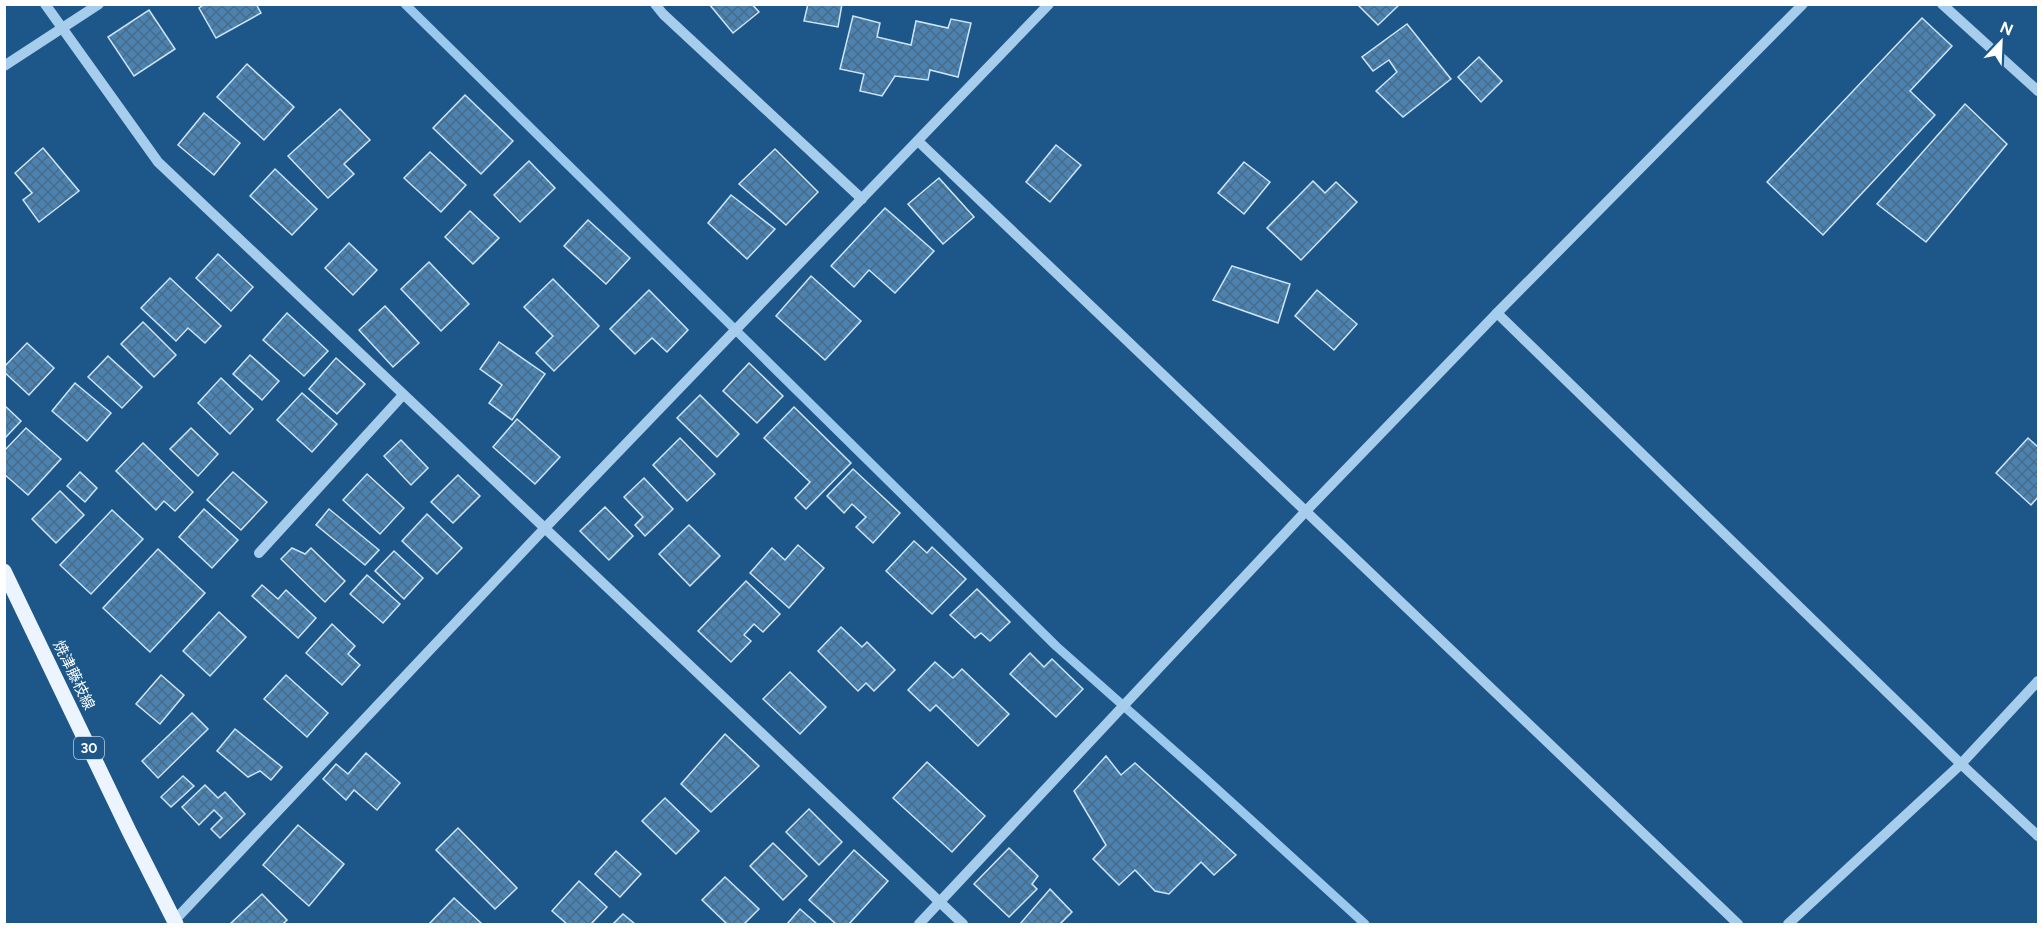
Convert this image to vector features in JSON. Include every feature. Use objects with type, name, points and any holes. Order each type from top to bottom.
[{"type":"main road","name":"焼津藤枝線","points":[[4,571],[175,923]]},
{"type":"street","points":[[45,4],[158,162],[963,924]]},
{"type":"street","points":[[4,66],[99,4]]},
{"type":"street","points":[[655,4],[862,199]]},
{"type":"street","points":[[175,923],[544,528],[1049,4]]},
{"type":"street","points":[[919,924],[1305,512],[1497,313],[1803,4]]},
{"type":"street","points":[[1942,4],[2038,91]]},
{"type":"street","points":[[918,141],[1738,924]]},
{"type":"street","points":[[1497,313],[2038,836]]},
{"type":"street","points":[[259,554],[403,395]]},
{"type":"street","points":[[1788,924],[1961,764],[2038,681]]},
{"type":"building","points":[[205,4],[256,4],[261,13],[216,38],[199,8]]},
{"type":"building","points":[[709,4],[752,4],[759,12],[733,33]]},
{"type":"building","points":[[808,4],[842,4],[838,27],[804,21]]},
{"type":"building","points":[[1357,4],[1400,4],[1378,25]]},
{"type":"building","points":[[149,10],[175,49],[134,76],[108,37]]},
{"type":"building","points":[[853,16],[880,23],[877,37],[911,45],[916,21],[948,28],[951,19],[971,23],[958,77],[930,70],[928,80],[895,76],[882,96],[860,91],[864,74],[840,69]]},
{"type":"building","points":[[1922,18],[1952,46],[1910,91],[1935,115],[1823,235],[1767,182]]},
{"type":"building","points":[[1407,24],[1451,79],[1403,117],[1376,91],[1397,72],[1389,60],[1373,71],[1362,57]]},
{"type":"building","points":[[1479,57],[1502,81],[1481,102],[1458,77]]},
{"type":"building","points":[[247,64],[294,107],[264,140],[217,97]]},
{"type":"building","points":[[465,95],[513,141],[481,174],[433,128]]},
{"type":"building","points":[[1965,104],[2007,144],[1926,242],[1877,204]]},
{"type":"building","points":[[340,109],[370,140],[344,164],[354,174],[328,198],[288,156]]},
{"type":"building","points":[[204,113],[240,143],[214,175],[178,145]]},
{"type":"building","points":[[1056,145],[1081,165],[1050,202],[1026,182]]},
{"type":"building","points":[[43,148],[79,191],[39,222],[23,200],[32,193],[15,173]]},
{"type":"building","points":[[775,149],[818,192],[786,225],[739,184]]},
{"type":"building","points":[[430,152],[466,185],[441,212],[404,178]]},
{"type":"building","points":[[529,161],[555,188],[520,222],[494,195]]},
{"type":"building","points":[[1244,162],[1270,182],[1244,214],[1218,193]]},
{"type":"building","points":[[275,169],[317,209],[292,235],[250,196]]},
{"type":"building","points":[[939,178],[974,217],[943,244],[908,204]]},
{"type":"building","points":[[1313,181],[1325,193],[1336,182],[1357,202],[1301,260],[1267,228]]},
{"type":"building","points":[[731,195],[775,229],[747,259],[708,223]]},
{"type":"building","points":[[885,208],[934,251],[895,293],[869,270],[854,287],[831,266]]},
{"type":"building","points":[[470,211],[499,238],[473,264],[445,237]]},
{"type":"building","points":[[588,220],[630,258],[606,284],[564,246]]},
{"type":"building","points":[[349,243],[377,270],[353,295],[325,268]]},
{"type":"building","points":[[218,254],[253,287],[231,311],[196,278]]},
{"type":"building","points":[[429,262],[469,304],[441,331],[401,289]]},
{"type":"building","points":[[1232,266],[1290,284],[1278,323],[1213,300]]},
{"type":"building","points":[[811,276],[861,321],[825,360],[776,316]]},
{"type":"building","points":[[170,278],[221,326],[205,343],[188,328],[176,341],[141,308]]},
{"type":"building","points":[[553,279],[599,326],[554,371],[536,353],[553,336],[524,307]]},
{"type":"building","points":[[649,290],[688,330],[667,352],[652,338],[635,354],[610,329]]},
{"type":"building","points":[[1317,290],[1357,324],[1334,350],[1295,316]]},
{"type":"building","points":[[385,306],[419,343],[393,367],[359,330]]},
{"type":"building","points":[[287,313],[328,351],[304,376],[263,340]]},
{"type":"building","points":[[143,322],[176,355],[154,377],[121,344]]},
{"type":"building","points":[[499,342],[545,374],[512,420],[489,403],[502,385],[480,369]]},
{"type":"building","points":[[27,343],[54,368],[29,395],[4,372],[4,367]]},
{"type":"building","points":[[250,355],[279,381],[262,400],[233,374]]},
{"type":"building","points":[[108,356],[142,387],[122,408],[88,377]]},
{"type":"building","points":[[336,358],[365,384],[337,414],[309,389]]},
{"type":"building","points":[[749,363],[783,396],[757,423],[723,391]]},
{"type":"building","points":[[221,378],[253,409],[230,434],[198,403]]},
{"type":"building","points":[[75,383],[111,413],[87,441],[52,411]]},
{"type":"building","points":[[302,393],[337,424],[312,452],[277,420]]},
{"type":"building","points":[[700,395],[739,434],[717,457],[677,418]]},
{"type":"building","points":[[4,405],[21,421],[4,439]]},
{"type":"building","points":[[794,407],[851,463],[806,509],[795,498],[810,482],[764,438]]},
{"type":"building","points":[[517,419],[560,457],[535,484],[493,447]]},
{"type":"building","points":[[26,428],[61,459],[28,495],[4,474],[4,451]]},
{"type":"building","points":[[191,428],[218,454],[198,476],[170,449]]},
{"type":"building","points":[[680,438],[715,474],[687,501],[653,465]]},
{"type":"building","points":[[2028,438],[2038,447],[2038,497],[2031,505],[1996,473]]},
{"type":"building","points":[[401,440],[428,468],[411,485],[384,456]]},
{"type":"building","points":[[143,443],[193,492],[175,511],[164,501],[156,510],[116,471]]},
{"type":"building","points":[[853,469],[900,513],[873,543],[856,527],[866,517],[852,504],[844,513],[827,496]]},
{"type":"building","points":[[80,472],[97,488],[85,502],[67,486]]},
{"type":"building","points":[[233,472],[267,502],[241,530],[207,500]]},
{"type":"building","points":[[367,474],[404,508],[380,534],[343,500]]},
{"type":"building","points":[[458,475],[480,496],[453,523],[431,502]]},
{"type":"building","points":[[644,478],[673,509],[645,536],[635,525],[643,517],[624,497]]},
{"type":"building","points":[[60,491],[84,515],[56,543],[32,519]]},
{"type":"building","points":[[605,507],[633,536],[609,560],[580,531]]},
{"type":"building","points":[[204,509],[238,540],[212,568],[179,537]]},
{"type":"building","points":[[329,509],[379,550],[365,565],[316,525]]},
{"type":"building","points":[[112,510],[143,539],[91,594],[60,565]]},
{"type":"building","points":[[427,514],[462,548],[437,574],[402,541]]},
{"type":"building","points":[[689,525],[720,556],[690,586],[659,554]]},
{"type":"building","points":[[914,541],[927,553],[932,547],[966,579],[932,614],[886,571]]},
{"type":"building","points":[[798,545],[824,568],[789,608],[750,573],[772,548],[785,560]]},
{"type":"building","points":[[292,548],[305,554],[311,548],[345,581],[325,602],[281,559]]},
{"type":"building","points":[[158,549],[205,593],[150,652],[103,608]]},
{"type":"building","points":[[394,551],[423,578],[404,599],[375,571]]},
{"type":"building","points":[[367,575],[400,604],[383,623],[350,594]]},
{"type":"building","points":[[746,581],[780,614],[763,632],[754,624],[744,635],[751,641],[731,662],[698,631]]},
{"type":"building","points":[[262,585],[278,599],[286,590],[316,618],[298,638],[252,596]]},
{"type":"building","points":[[977,589],[1010,622],[990,641],[981,633],[975,638],[950,615]]},
{"type":"building","points":[[219,612],[246,637],[210,676],[183,651]]},
{"type":"building","points":[[332,624],[355,646],[348,654],[360,665],[342,685],[306,653]]},
{"type":"building","points":[[841,627],[862,647],[867,642],[895,670],[874,691],[866,683],[858,691],[818,651]]},
{"type":"building","points":[[1030,653],[1044,667],[1052,659],[1083,689],[1056,717],[1010,674]]},
{"type":"building","points":[[935,662],[953,678],[962,669],[1009,714],[978,746],[936,705],[930,711],[908,690]]},
{"type":"building","points":[[790,672],[826,707],[800,734],[763,699]]},
{"type":"building","points":[[161,675],[184,695],[160,724],[136,704]]},
{"type":"building","points":[[286,675],[328,713],[307,737],[264,699]]},
{"type":"building","points":[[192,713],[208,729],[158,778],[142,761]]},
{"type":"building","points":[[235,729],[282,767],[271,780],[260,771],[248,777],[217,751]]},
{"type":"building","points":[[725,734],[759,766],[711,812],[681,784]]},
{"type":"building","points":[[366,753],[400,783],[377,810],[354,790],[346,800],[323,779],[336,764],[348,774]]},
{"type":"building","points":[[1106,756],[1121,775],[1135,763],[1236,855],[1214,875],[1201,862],[1169,894],[1155,891],[1135,870],[1119,885],[1093,859],[1106,845],[1074,791]]},
{"type":"building","points":[[927,762],[985,816],[952,852],[893,798]]},
{"type":"building","points":[[183,776],[194,786],[171,807],[161,797]]},
{"type":"building","points":[[205,785],[218,798],[225,792],[245,814],[220,838],[211,829],[222,818],[214,810],[199,825],[182,807]]},
{"type":"building","points":[[665,798],[699,831],[676,854],[642,821]]},
{"type":"building","points":[[809,809],[842,842],[819,865],[786,832]]},
{"type":"building","points":[[298,825],[344,864],[309,906],[263,865]]},
{"type":"building","points":[[458,828],[517,888],[495,909],[436,850]]},
{"type":"building","points":[[773,843],[807,876],[783,900],[750,866]]},
{"type":"building","points":[[1009,848],[1038,876],[1032,884],[1037,889],[1009,917],[974,884]]},
{"type":"building","points":[[854,850],[888,881],[849,924],[836,924],[809,900]]},
{"type":"building","points":[[616,851],[641,874],[620,897],[595,874]]},
{"type":"building","points":[[725,877],[759,909],[744,924],[727,924],[702,900]]},
{"type":"building","points":[[579,881],[607,907],[591,924],[567,924],[552,911]]},
{"type":"building","points":[[1050,889],[1072,912],[1060,924],[1020,924]]},
{"type":"building","points":[[262,894],[287,920],[283,924],[230,924]]},
{"type":"building","points":[[454,898],[482,924],[429,924]]},
{"type":"building","points":[[800,909],[817,924],[787,924]]},
{"type":"building","points":[[623,914],[635,924],[613,924]]},
{"type":"waterway","points":[[405,4],[1056,646],[1365,924]]}]
